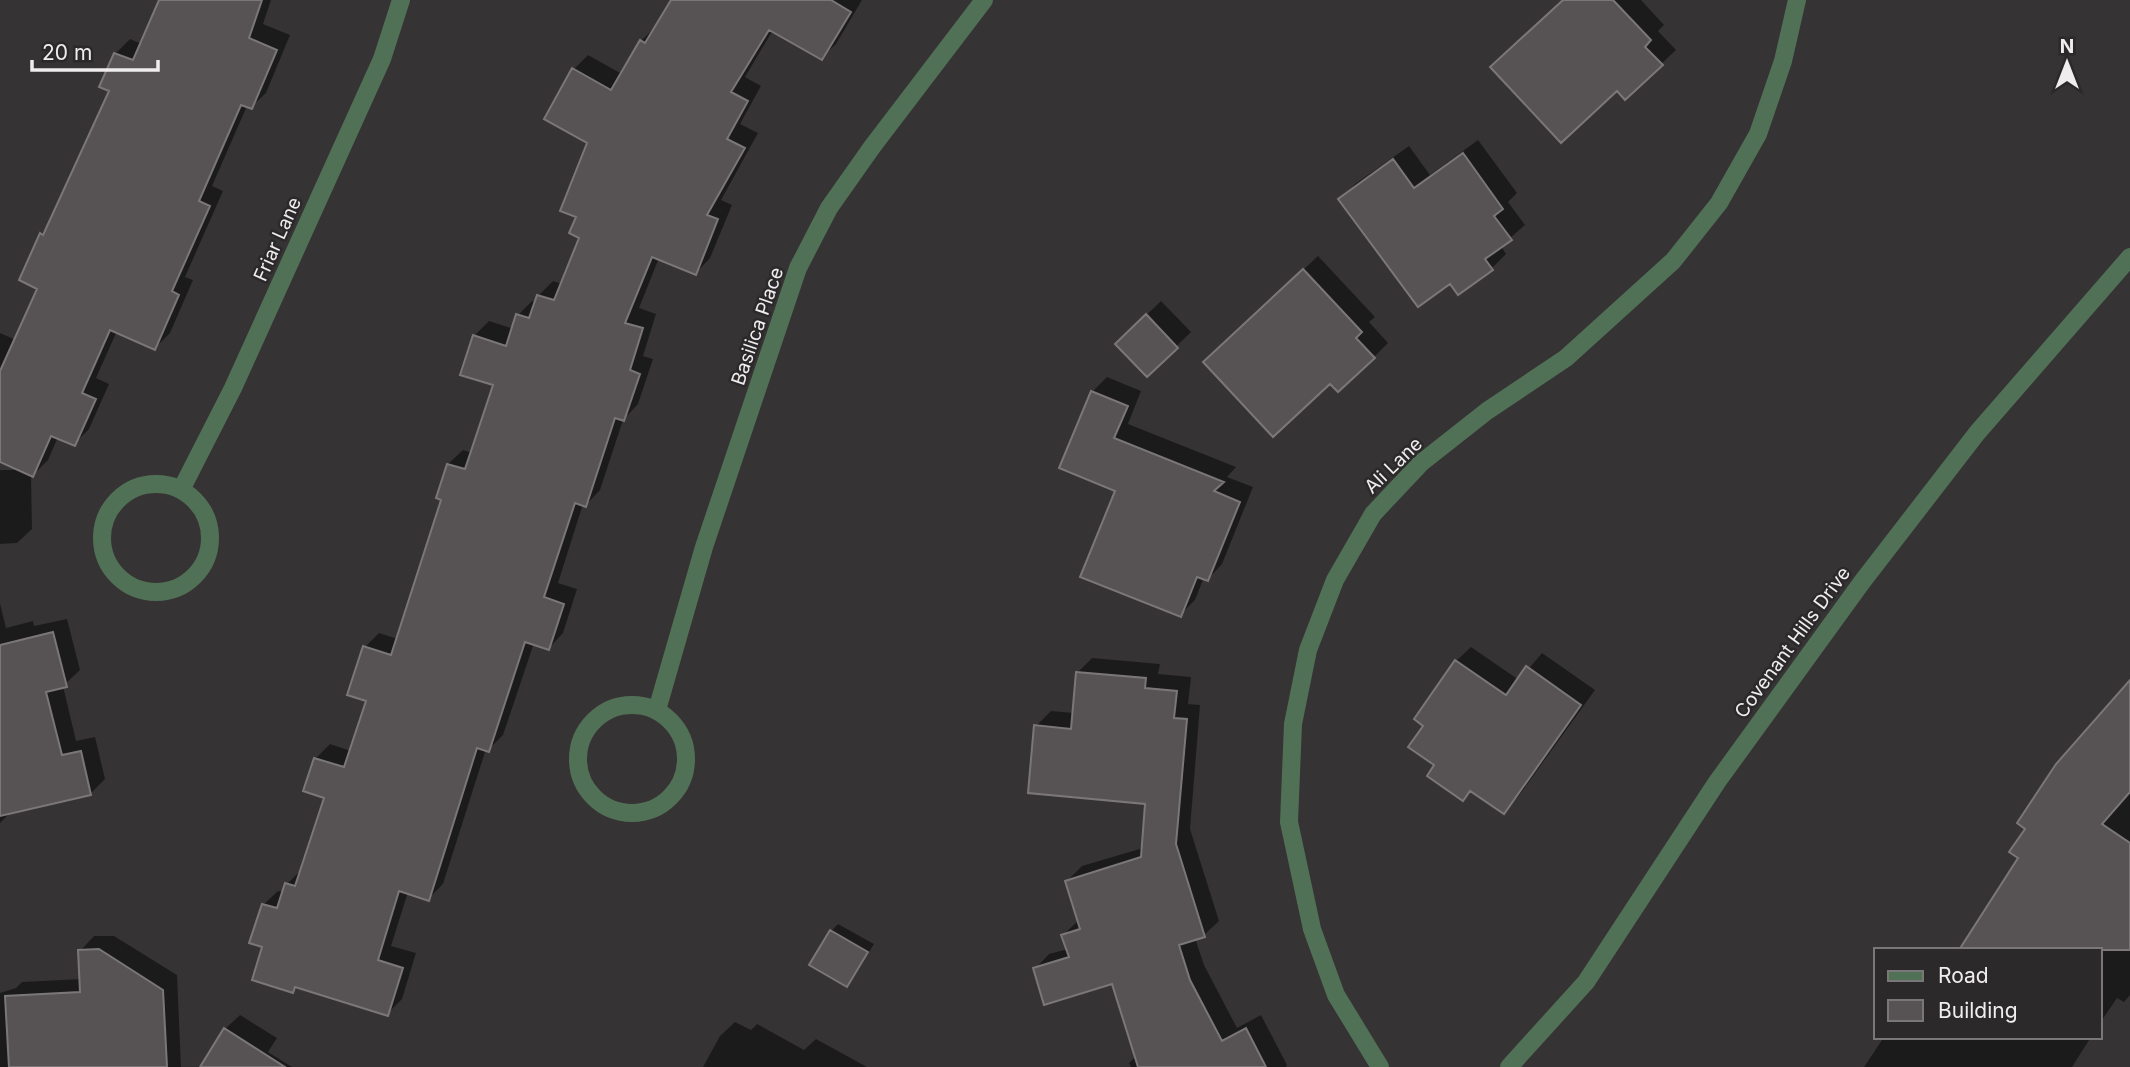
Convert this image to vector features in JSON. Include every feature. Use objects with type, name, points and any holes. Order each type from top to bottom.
[{"type":"street","name":"Friar Lane","points":[[181,490],[233,387],[382,59],[401,0]]},
{"type":"street","name":"Basilica Place","points":[[657,710],[704,547],[798,268],[829,208],[984,0]]},
{"type":"street","name":"Ali Lane","points":[[1380,1067],[1336,995],[1312,929],[1289,822],[1293,724],[1308,650],[1330,592],[1373,514],[1421,463],[1488,411],[1566,358],[1672,261],[1719,203],[1758,134],[1783,61],[1797,0]]},
{"type":"street","name":"Covenant Hills Drive","points":[[1509,1067],[1586,982],[1717,782],[1862,582],[1977,433],[2130,257]]},
{"type":"street","points":[[161,484],[181,490],[198,503],[208,522],[210,543],[204,563],[191,580],[172,590],[151,593],[130,587],[113,573],[103,554],[101,533],[107,513],[120,496],[139,486],[161,484]]},
{"type":"street","points":[[637,705],[657,710],[674,724],[684,743],[686,764],[680,784],[667,801],[648,811],[627,814],[606,808],[589,794],[579,775],[577,754],[583,734],[596,717],[615,707],[637,705]]},
{"type":"building","points":[[159,0],[262,0],[249,38],[277,50],[252,109],[241,105],[199,201],[210,206],[172,291],[179,295],[155,350],[110,330],[82,393],[96,399],[75,446],[51,436],[33,477],[0,462],[0,371],[37,289],[19,280],[40,233],[43,235],[109,91],[99,87],[114,53],[133,60]]},
{"type":"building","points":[[671,0],[831,0],[851,12],[822,60],[769,30],[731,92],[748,101],[727,139],[745,148],[707,215],[718,219],[696,275],[652,257],[625,323],[643,328],[630,370],[640,374],[624,421],[615,418],[586,507],[575,503],[544,597],[564,604],[549,650],[525,642],[489,752],[477,748],[429,901],[399,891],[378,960],[403,968],[388,1016],[295,987],[293,993],[252,980],[262,947],[249,943],[262,904],[277,908],[285,883],[295,886],[324,798],[303,791],[314,758],[344,767],[366,701],[347,695],[363,646],[391,655],[441,500],[436,498],[447,464],[465,469],[493,385],[460,375],[473,335],[506,346],[516,314],[529,318],[537,295],[554,300],[579,238],[569,233],[576,217],[560,211],[587,143],[544,119],[572,68],[611,90],[640,40],[645,43]]},
{"type":"building","points":[[1563,0],[1613,0],[1651,40],[1645,47],[1663,65],[1625,100],[1617,91],[1561,143],[1490,67]]},
{"type":"building","points":[[1463,153],[1503,209],[1494,216],[1512,240],[1485,259],[1493,270],[1458,295],[1450,284],[1418,307],[1338,199],[1393,159],[1414,188]]},
{"type":"building","points":[[1303,269],[1362,332],[1356,338],[1375,358],[1338,392],[1330,384],[1273,437],[1203,362]]},
{"type":"building","points":[[1146,314],[1178,348],[1147,377],[1115,344]]},
{"type":"building","points":[[1091,391],[1128,406],[1114,438],[1224,482],[1214,491],[1240,502],[1208,581],[1197,577],[1181,617],[1080,577],[1115,491],[1059,468]]},
{"type":"building","points":[[53,632],[67,687],[46,692],[62,755],[81,751],[91,795],[0,816],[0,645]]},
{"type":"building","points":[[1455,660],[1506,695],[1526,666],[1581,705],[1504,814],[1470,791],[1463,801],[1427,776],[1434,765],[1408,747],[1423,726],[1414,719]]},
{"type":"building","points":[[1076,672],[1146,678],[1145,688],[1177,691],[1174,718],[1187,719],[1176,844],[1205,937],[1179,945],[1190,980],[1222,1041],[1246,1028],[1266,1067],[1138,1067],[1112,984],[1044,1005],[1033,968],[1069,957],[1061,935],[1080,929],[1065,881],[1141,857],[1145,804],[1028,793],[1034,725],[1071,729]]},
{"type":"building","points":[[2130,680],[2130,792],[2102,824],[2130,843],[2130,950],[1960,948],[2018,858],[2009,852],[2025,829],[2017,823],[2056,764]]},
{"type":"building","points":[[830,930],[868,952],[847,987],[809,965]]},
{"type":"building","points":[[99,949],[163,990],[167,1067],[9,1067],[5,996],[80,992],[78,950]]},
{"type":"building","points":[[224,1028],[285,1067],[200,1067]]}]
